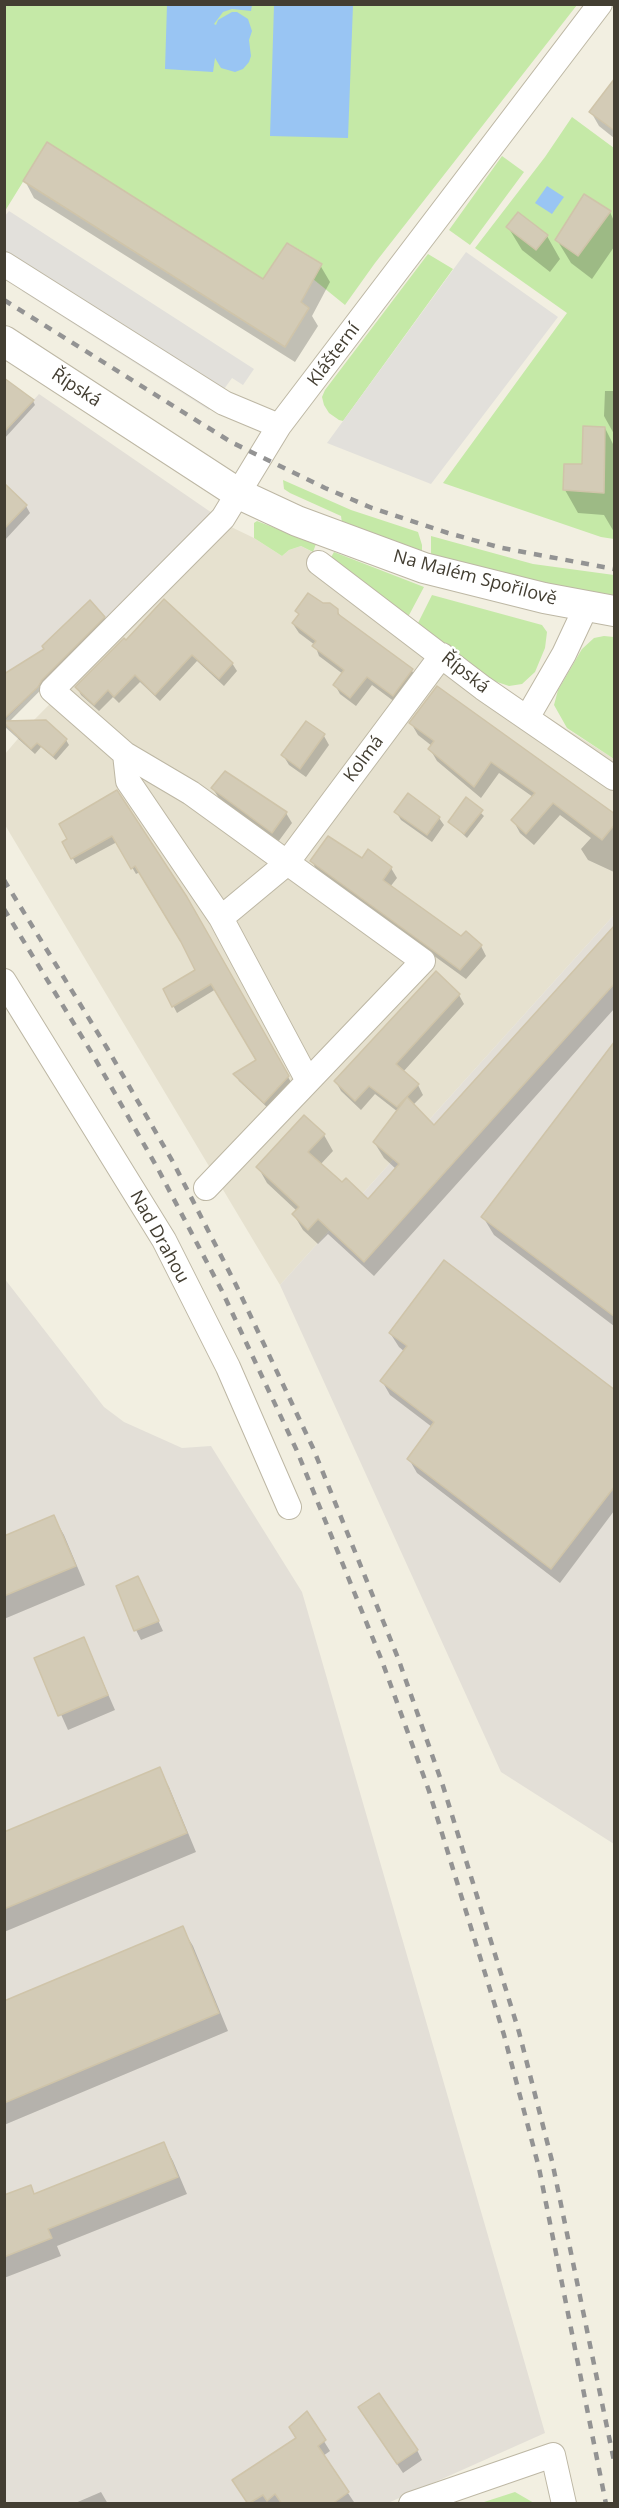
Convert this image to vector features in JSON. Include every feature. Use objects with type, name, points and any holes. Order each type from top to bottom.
[{"type":"street","name":"Klášterní","points":[[125,754],[52,690],[223,518],[279,426],[600,4]]},
{"type":"street","points":[[4,264],[224,403],[279,426]]},
{"type":"street","name":"Řípská","points":[[4,341],[238,494]]},
{"type":"street","name":"Na Malém Spořilově","points":[[238,494],[297,521],[424,568],[600,609]]},
{"type":"street","name":"Řípská","points":[[319,563],[483,687],[615,778]]},
{"type":"street","points":[[527,718],[564,654],[600,609]]},
{"type":"street","name":"Kolmá","points":[[220,918],[286,864],[442,655]]},
{"type":"street","points":[[125,754],[191,792],[286,864],[423,961],[206,1188]]},
{"type":"street","points":[[125,754],[128,781],[220,918],[309,1081]]},
{"type":"street","name":"Nad Drahou","points":[[4,981],[164,1240],[228,1367],[289,1507]]},
{"type":"street","points":[[411,2504],[554,2455],[564,2504]]},
{"type":"shaded area","points":[[9,211],[254,369],[243,385],[232,378],[209,410],[22,291],[33,273],[5,255],[4,217]]},
{"type":"shaded area","points":[[466,252],[558,317],[431,484],[327,443]]},
{"type":"shaded area","points":[[39,394],[215,515],[5,720],[5,432]]},
{"type":"shaded area","points":[[227,525],[254,538],[282,556],[289,550],[301,546],[329,561],[488,679],[614,759],[614,915],[280,1285],[5,825],[5,754],[33,721]]},
{"type":"shaded area","points":[[614,915],[614,1844],[501,1772],[280,1285]]},
{"type":"shaded area","points":[[4,1278],[104,1407],[124,1422],[182,1448],[211,1446],[302,1592],[545,2433],[388,2503],[5,2503]]},
{"type":"green space","points":[[4,5],[577,5],[375,263],[345,305],[313,279],[321,263],[288,243],[263,279],[47,143],[5,211]]},
{"type":"green space","points":[[572,117],[614,148],[614,539],[601,537],[443,483],[567,313],[475,248],[545,157]]},
{"type":"green space","points":[[502,156],[524,172],[470,245],[449,230]]},
{"type":"green space","points":[[428,254],[453,269],[343,421],[339,420],[329,413],[324,405],[322,397],[325,390]]},
{"type":"green space","points":[[283,480],[351,510],[418,532],[422,551],[342,523],[341,516],[284,489]]},
{"type":"green space","points":[[257,521],[316,544],[313,552],[301,546],[289,550],[282,556],[254,538],[254,523]]},
{"type":"green space","points":[[431,536],[533,564],[614,575],[614,595],[553,586],[449,562],[431,554]]},
{"type":"green space","points":[[334,552],[424,587],[408,617],[329,561]]},
{"type":"green space","points":[[432,595],[542,625],[547,632],[545,648],[535,672],[522,684],[509,686],[488,679],[417,625]]},
{"type":"green space","points":[[614,637],[614,759],[567,728],[554,705],[558,690],[582,649],[594,638]]},
{"type":"green space","points":[[515,2492],[534,2503],[481,2503]]},
{"type":"water","points":[[167,5],[252,5],[251,11],[232,9],[223,12],[214,24],[216,25],[218,20],[232,12],[237,12],[248,19],[252,31],[249,40],[251,56],[249,62],[243,69],[235,72],[221,68],[215,58],[213,72],[165,69]]},
{"type":"water","points":[[274,5],[353,5],[348,138],[270,136]]},
{"type":"water","points":[[547,186],[564,197],[552,214],[535,203]]},
{"type":"building","points":[[615,78],[615,131],[589,112]]},
{"type":"building","points":[[47,142],[263,279],[287,243],[322,264],[301,302],[309,308],[285,347],[23,181]]},
{"type":"building","points":[[584,194],[611,211],[578,256],[555,240]]},
{"type":"building","points":[[518,212],[548,235],[536,250],[506,227]]},
{"type":"building","points":[[4,378],[34,400],[4,432]]},
{"type":"building","points":[[583,426],[605,427],[604,493],[563,490],[564,464],[582,464]]},
{"type":"building","points":[[4,483],[27,505],[4,529]]},
{"type":"building","points":[[308,593],[323,603],[330,603],[338,609],[338,614],[413,669],[393,696],[367,677],[350,698],[333,685],[344,670],[312,646],[316,641],[292,623],[299,614],[295,611]]},
{"type":"building","points":[[164,599],[233,663],[219,679],[192,655],[155,695],[135,675],[114,697],[108,690],[94,705],[75,687],[124,638],[126,640]]},
{"type":"building","points":[[90,600],[105,617],[4,719],[4,674],[44,649],[42,646]]},
{"type":"building","points":[[437,686],[615,814],[615,824],[602,840],[553,803],[526,834],[511,820],[535,793],[491,762],[474,787],[428,749],[434,741],[409,723]]},
{"type":"building","points":[[46,720],[67,739],[53,756],[37,743],[31,749],[4,723],[4,721]]},
{"type":"building","points":[[306,721],[325,734],[300,769],[281,755]]},
{"type":"building","points":[[225,771],[287,812],[272,833],[211,788]]},
{"type":"building","points":[[117,790],[187,897],[289,1076],[264,1103],[233,1074],[256,1060],[211,984],[172,1007],[163,989],[195,970],[181,942],[135,866],[131,869],[112,836],[71,859],[62,842],[67,839],[59,824]]},
{"type":"building","points":[[408,793],[440,817],[427,835],[394,812]]},
{"type":"building","points":[[466,797],[483,810],[464,834],[448,822]]},
{"type":"building","points":[[328,836],[362,858],[368,849],[392,867],[383,880],[461,936],[466,931],[482,945],[460,970],[310,861]]},
{"type":"building","points":[[615,925],[615,983],[364,1262],[318,1219],[308,1230],[292,1214],[299,1207],[256,1167],[304,1115],[325,1134],[308,1152],[342,1182],[346,1178],[368,1199],[399,1164],[373,1142],[407,1097],[434,1125]]},
{"type":"building","points":[[436,971],[460,994],[396,1064],[419,1084],[397,1107],[369,1086],[355,1101],[334,1081]]},
{"type":"building","points":[[615,1041],[615,1317],[481,1217]]},
{"type":"building","points":[[444,1260],[615,1390],[615,1486],[551,1569],[407,1459],[434,1422],[380,1381],[407,1346],[389,1333]]},
{"type":"building","points":[[54,1515],[76,1566],[4,1596],[4,1536]]},
{"type":"building","points":[[138,1576],[159,1621],[134,1631],[116,1586]]},
{"type":"building","points":[[84,1637],[108,1695],[58,1716],[34,1658]]},
{"type":"building","points":[[160,1767],[187,1833],[4,1909],[4,1832]]},
{"type":"building","points":[[183,1926],[219,2013],[4,2103],[4,2001]]},
{"type":"building","points":[[164,2142],[178,2177],[48,2229],[52,2238],[4,2257],[4,2195],[31,2185],[34,2194]]},
{"type":"building","points":[[379,2393],[418,2450],[397,2464],[358,2407]]},
{"type":"building","points":[[307,2411],[326,2440],[318,2446],[349,2492],[332,2504],[282,2504],[275,2494],[267,2501],[263,2495],[248,2504],[232,2480],[296,2438],[289,2427]]},
{"type":"railway","points":[[4,300],[231,442],[325,488],[372,508],[448,533],[502,548],[614,569]]},
{"type":"railway","points":[[4,880],[107,1048],[173,1162],[236,1285],[313,1448],[398,1658],[443,1786],[519,2032],[552,2161],[614,2461]]},
{"type":"railway","points":[[4,909],[93,1055],[158,1169],[222,1291],[297,1451],[382,1661],[429,1791],[504,2035],[539,2168],[606,2504]]}]
